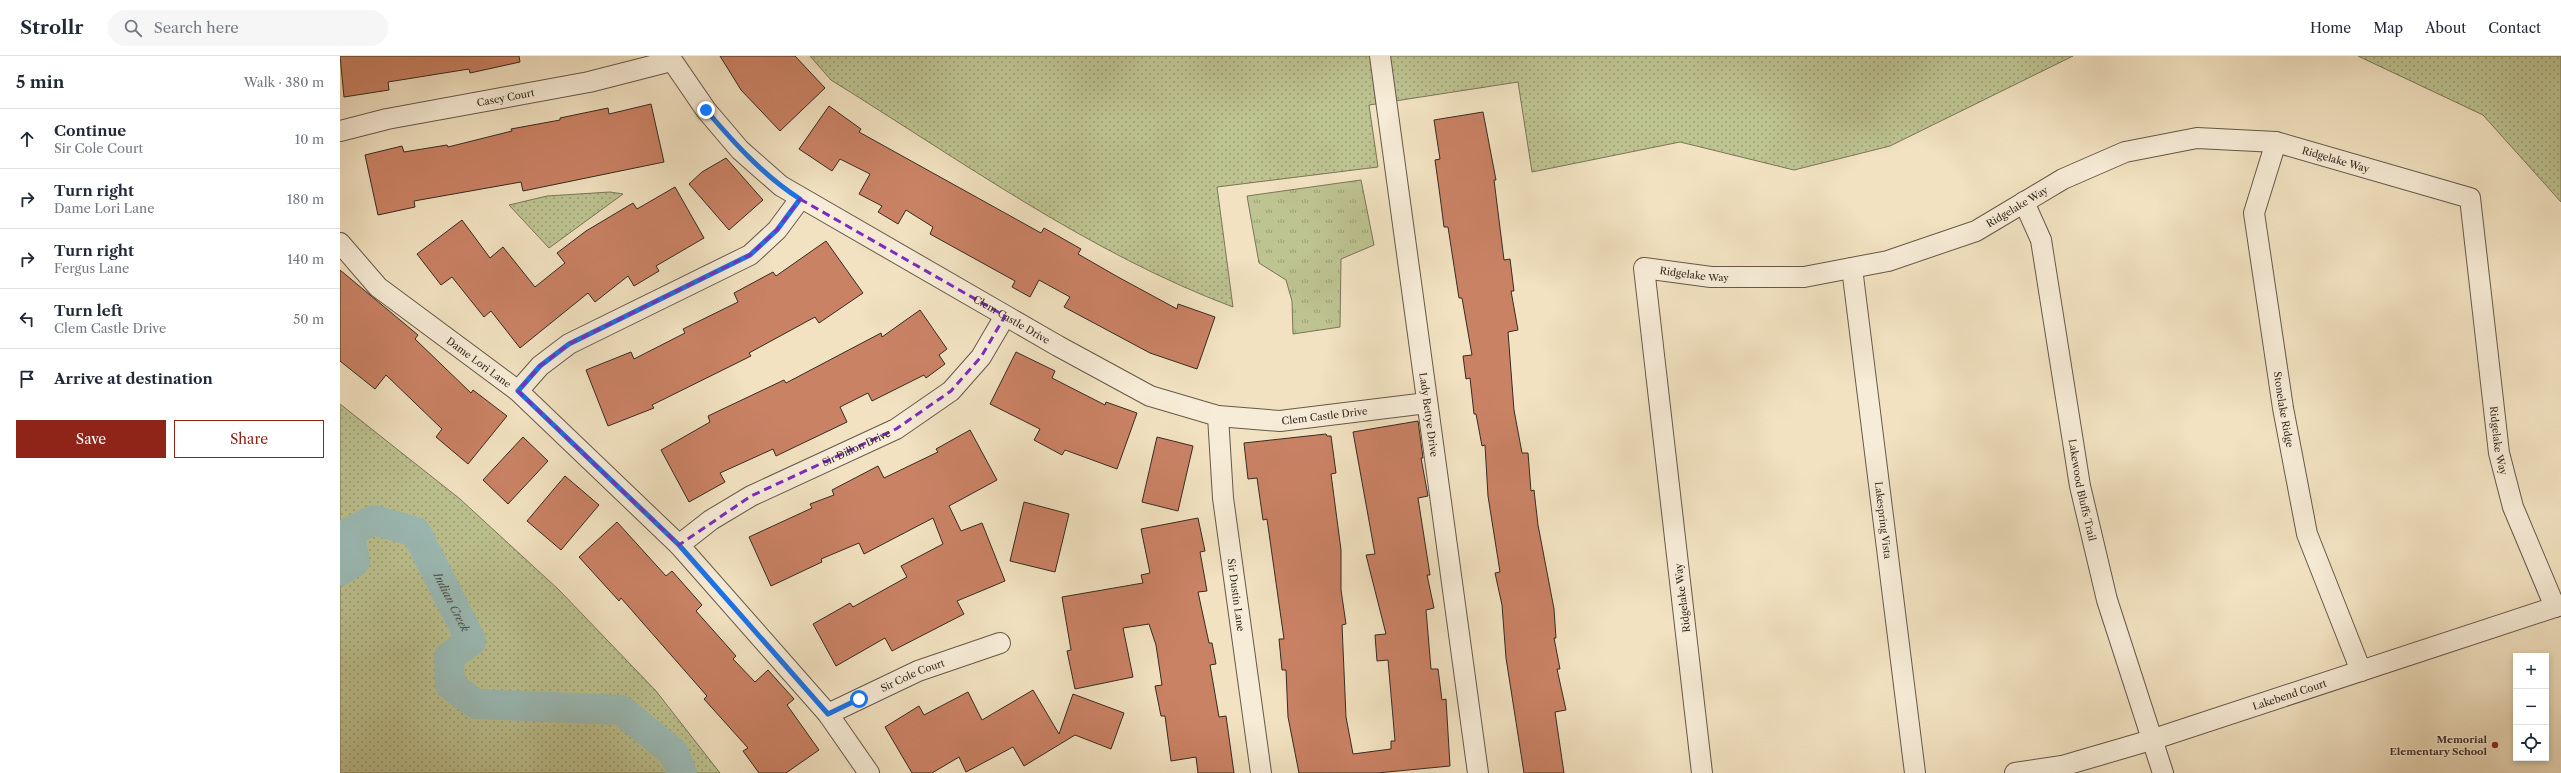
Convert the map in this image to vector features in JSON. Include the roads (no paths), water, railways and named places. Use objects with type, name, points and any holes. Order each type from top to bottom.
[{"type":"street","name":"Lady Bettye Drive","points":[[1380,56],[1478,773]]},
{"type":"street","name":"Clem Castle Drive","points":[[670,59],[706,110],[740,150],[781,186],[800,199],[1150,396],[1218,416],[1280,421],[1427,403]]},
{"type":"street","name":"Casey Court","points":[[340,131],[387,119],[589,82],[670,59]]},
{"type":"street","name":"Ridgelake Way","points":[[1702,773],[1644,268],[1711,277],[1804,277],[1888,261],[1976,231],[2063,179],[2125,152],[2197,138],[2276,142],[2470,198],[2498,452],[2513,507],[2558,606]]},
{"type":"street","name":"Stonelake Ridge","points":[[2276,142],[2254,213],[2283,408],[2307,534],[2361,671]]},
{"type":"street","points":[[518,391],[540,366],[569,344],[750,255],[777,230],[800,199]]},
{"type":"street","name":"Lakewood Bluffs Trail","points":[[2024,202],[2041,240],[2080,486],[2107,600],[2151,740],[2164,773]]},
{"type":"street","name":"Dame Lori Lane","points":[[340,243],[378,287],[518,391],[679,545],[828,714],[869,773]]},
{"type":"street","name":"Lakespring Vista","points":[[1852,268],[1915,773]]},
{"type":"street","name":"Sir Dillon Drive","points":[[679,545],[711,520],[751,496],[896,429],[945,395],[981,357],[1006,316]]},
{"type":"street","name":"Sir Dustin Lane","points":[[1218,416],[1222,498],[1261,773]]},
{"type":"street","name":"Lakebend Court","points":[[2015,773],[2062,766],[2151,740],[2558,606]]},
{"type":"street","name":"Sir Cole Court","points":[[828,714],[918,671],[1000,643]]},
{"type":"waterway","name":"Indian Creek","points":[[340,571],[355,562],[349,532],[374,520],[416,532],[471,641],[449,657],[450,685],[476,704],[621,710],[674,753],[682,773]]},
{"type":"place","name":"Memorial Elementary School","points":[[2495,745]]}]
